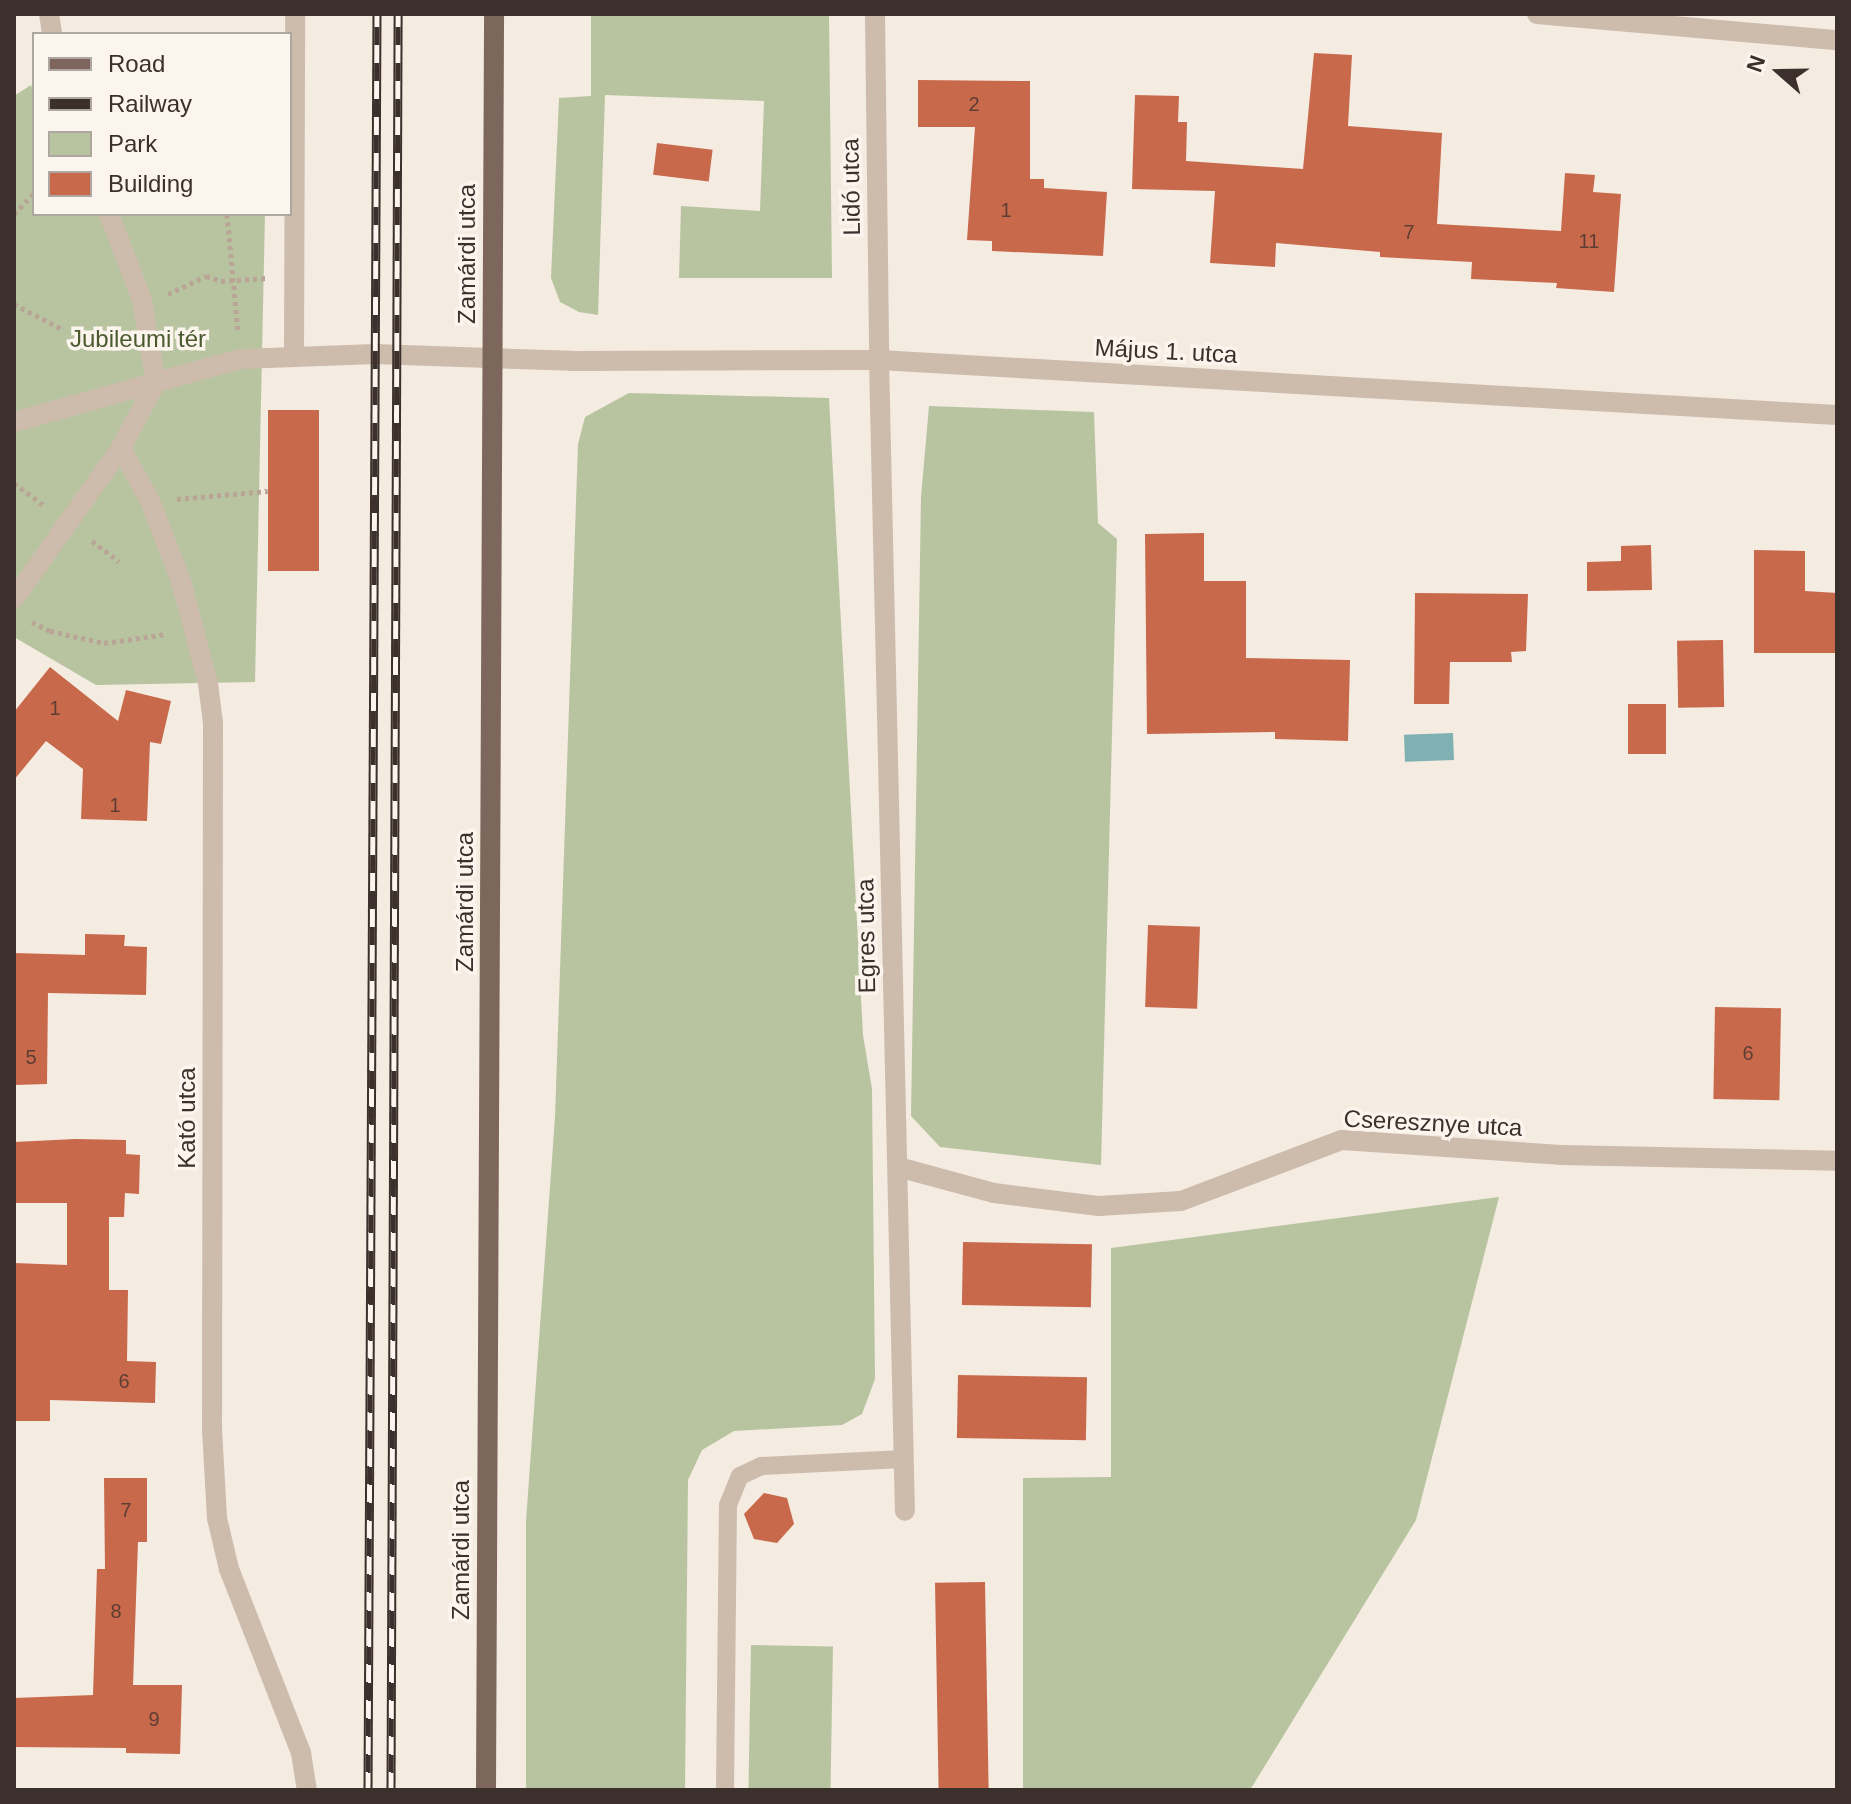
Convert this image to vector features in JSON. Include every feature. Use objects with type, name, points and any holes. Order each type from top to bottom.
[{"type":"main road","name":"Zamárdi utca","points":[[486,1790],[494,14]]},
{"type":"street","points":[[294,355],[295,14]]},
{"type":"street","name":"Lidó utca","points":[[875,14],[879,360]]},
{"type":"street","points":[[1537,14],[1837,40]]},
{"type":"street","points":[[14,599],[121,448],[156,382],[142,300],[110,216]]},
{"type":"street","points":[[14,422],[240,359],[396,354],[492,358]]},
{"type":"street","name":"Május 1. utca","points":[[492,358],[571,361],[879,360],[1837,415]]},
{"type":"street","name":"Egres utca","points":[[879,360],[905,1511]]},
{"type":"street","name":"Kató utca","points":[[121,448],[150,501],[181,581],[195,630],[213,723],[212,1429],[217,1518],[229,1569],[301,1753],[307,1790]]},
{"type":"street","name":"Cseresznye utca","points":[[898,1167],[994,1193],[1099,1206],[1181,1201],[1342,1140],[1560,1155],[1837,1161]]},
{"type":"lane","points":[[725,1790],[728,1505],[740,1476],[761,1466],[903,1459]]},
{"type":"path","points":[[16,209],[32,195]]},
{"type":"path","points":[[227,216],[240,359]]},
{"type":"path","points":[[142,300],[180,292],[190,281],[206,276],[234,280],[293,276]]},
{"type":"path","points":[[14,304],[62,329]]},
{"type":"path","points":[[150,501],[268,491]]},
{"type":"path","points":[[26,618],[50,631],[104,643],[195,630]]},
{"type":"green space","points":[[591,14],[829,14],[832,278],[679,278],[681,206],[760,211],[764,101],[605,95],[598,315],[579,312],[560,302],[551,278],[559,98],[591,96]]},
{"type":"green space","name":"Jubileumi tér","points":[[31,85],[32,216],[265,216],[255,682],[96,685],[14,637],[14,96]]},
{"type":"green space","points":[[629,393],[829,398],[863,1035],[872,1089],[875,1379],[862,1414],[842,1425],[734,1431],[702,1450],[688,1480],[685,1790],[526,1790],[526,1521],[555,1117],[578,444],[585,417]]},
{"type":"green space","points":[[929,406],[1094,412],[1098,523],[1117,539],[1101,1165],[940,1147],[911,1116],[921,497]]},
{"type":"green space","points":[[1499,1197],[1416,1520],[1250,1790],[1023,1790],[1023,1478],[1111,1477],[1111,1248]]},
{"type":"green space","points":[[751,1645],[833,1646],[830,1790],[748,1790]]},
{"type":"water","points":[[1453,733],[1454,760],[1405,762],[1404,735]]},
{"type":"building","points":[[1314,53],[1352,55],[1348,126],[1442,133],[1437,224],[1561,231],[1565,173],[1595,175],[1593,192],[1621,194],[1614,292],[1556,288],[1557,283],[1471,279],[1472,262],[1380,257],[1380,252],[1276,243],[1275,267],[1210,263],[1215,191],[1132,189],[1135,95],[1179,96],[1178,122],[1187,122],[1186,161],[1303,169]]},
{"type":"building","points":[[918,80],[1030,81],[1030,179],[1044,179],[1044,188],[1107,192],[1103,256],[992,251],[992,241],[967,240],[975,127],[918,127]]},
{"type":"building","points":[[657,143],[713,150],[709,182],[653,175]]},
{"type":"building","points":[[268,410],[319,410],[319,571],[268,571]]},
{"type":"building","points":[[1204,533],[1204,581],[1246,581],[1246,658],[1350,660],[1348,741],[1275,739],[1275,732],[1147,734],[1145,534]]},
{"type":"building","points":[[1651,545],[1652,590],[1587,591],[1587,562],[1621,561],[1621,546]]},
{"type":"building","points":[[1754,550],[1805,551],[1805,591],[1837,593],[1837,653],[1754,653]]},
{"type":"building","points":[[1415,593],[1528,594],[1526,651],[1511,652],[1512,662],[1450,662],[1449,704],[1414,704]]},
{"type":"building","points":[[1723,640],[1724,707],[1678,708],[1677,641]]},
{"type":"building","points":[[50,667],[118,721],[126,690],[171,701],[161,744],[150,742],[147,821],[81,819],[83,769],[46,741],[14,780],[14,712]]},
{"type":"building","points":[[1628,704],[1666,704],[1666,754],[1628,754]]},
{"type":"building","points":[[1148,925],[1200,927],[1197,1009],[1145,1007]]},
{"type":"building","points":[[85,934],[125,935],[124,946],[147,947],[146,995],[48,993],[47,1084],[14,1085],[14,953],[85,955]]},
{"type":"building","points":[[1715,1007],[1781,1008],[1779,1100],[1713,1099]]},
{"type":"building","points":[[126,1140],[126,1154],[140,1155],[139,1194],[125,1193],[124,1217],[109,1217],[109,1290],[128,1290],[127,1361],[156,1362],[155,1403],[50,1400],[50,1421],[14,1421],[14,1263],[67,1265],[67,1203],[14,1203],[14,1142]]},
{"type":"building","points":[[963,1242],[1092,1244],[1091,1307],[962,1305]]},
{"type":"building","points":[[958,1375],[1087,1377],[1086,1440],[957,1438]]},
{"type":"building","points":[[104,1478],[147,1478],[147,1542],[138,1542],[133,1685],[182,1685],[180,1754],[126,1753],[126,1748],[14,1747],[14,1698],[93,1695],[97,1569],[105,1569]]},
{"type":"building","points":[[764,1493],[787,1498],[794,1524],[777,1543],[754,1539],[744,1514]]},
{"type":"building","points":[[985,1582],[989,1790],[939,1790],[935,1583]]},
{"type":"railway","points":[[368,1790],[377,14]]},
{"type":"railway","points":[[391,1790],[398,14]]}]
